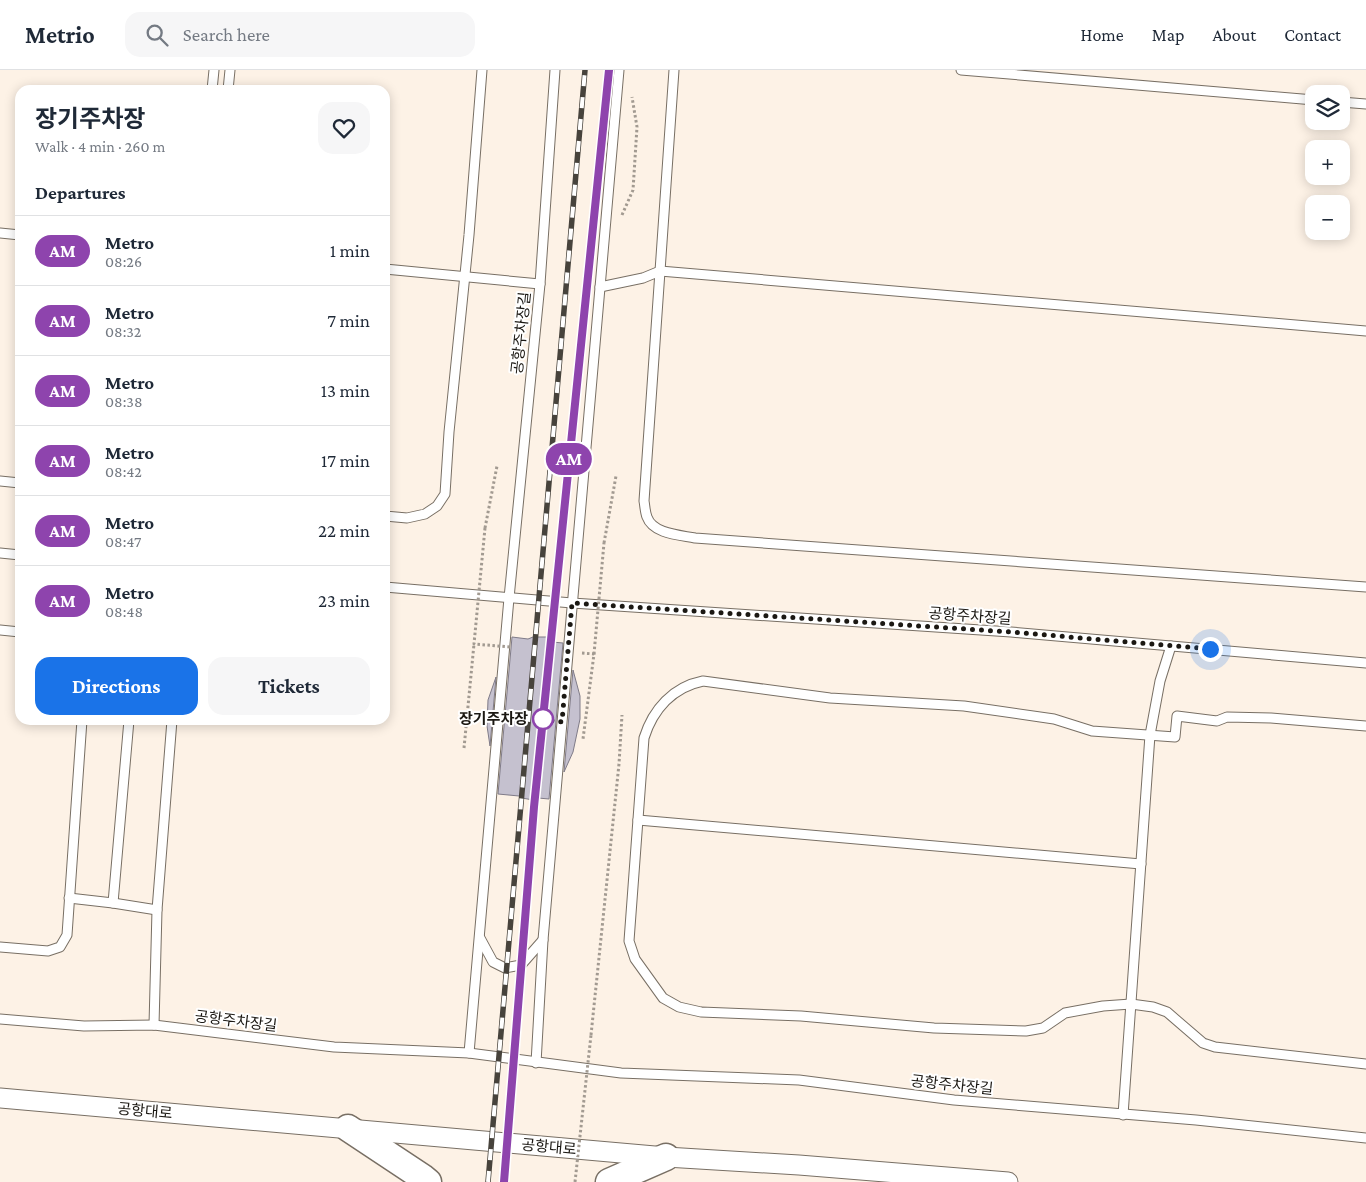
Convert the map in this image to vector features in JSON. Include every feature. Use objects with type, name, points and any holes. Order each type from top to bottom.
[{"type":"street","name":"공항대로","points":[[0,1098],[666,1157],[799,1164],[1008,1182]]},
{"type":"street","points":[[348,1128],[428,1182]]},
{"type":"street","points":[[609,1182],[666,1157]]},
{"type":"lane","points":[[212,85],[214,70]]},
{"type":"lane","points":[[228,85],[230,70]]},
{"type":"lane","points":[[390,516],[407,518],[426,514],[437,506],[445,494],[482,70]]},
{"type":"lane","name":"공항주차장길","points":[[469,1053],[540,284],[555,70]]},
{"type":"lane","points":[[536,1063],[542,940],[619,70]]},
{"type":"lane","points":[[674,70],[644,501],[647,518],[655,528],[672,534],[695,538],[1366,587]]},
{"type":"lane","points":[[961,70],[1305,99]]},
{"type":"lane","points":[[1350,103],[1366,104]]},
{"type":"lane","points":[[0,233],[15,234]]},
{"type":"lane","points":[[390,269],[540,284]]},
{"type":"lane","points":[[600,287],[643,278],[660,271],[1366,331]]},
{"type":"lane","points":[[0,481],[15,482]]},
{"type":"lane","points":[[0,553],[15,554]]},
{"type":"lane","name":"공항주차장길","points":[[390,587],[572,603],[1011,632],[1366,663]]},
{"type":"lane","points":[[0,630],[15,632]]},
{"type":"lane","points":[[1123,1115],[1150,734],[1160,681],[1171,646]]},
{"type":"lane","points":[[1366,726],[1271,718],[1227,717],[1217,721],[1177,716],[1175,737],[1092,731],[1054,718],[964,706],[830,698],[703,681],[690,684],[676,692],[663,704],[649,722],[644,738],[629,941],[635,959],[663,998],[679,1007],[701,1012],[801,1016],[934,1028],[1026,1031],[1043,1028],[1066,1013],[1103,1006],[1131,1004],[1152,1007],[1167,1012],[1203,1043],[1215,1048],[1366,1064]]},
{"type":"lane","points":[[0,947],[48,951],[60,947],[67,935],[82,725]]},
{"type":"lane","points":[[113,903],[129,725]]},
{"type":"lane","points":[[154,1024],[157,910],[172,725]]},
{"type":"lane","points":[[638,820],[1141,864]]},
{"type":"lane","points":[[69,898],[157,910]]},
{"type":"lane","points":[[480,938],[494,962],[505,968],[521,965],[542,940]]},
{"type":"lane","name":"공항주차장길","points":[[0,1019],[84,1026],[154,1024],[334,1047],[469,1053],[621,1073],[799,1080],[954,1100],[1196,1120],[1366,1138]]},
{"type":"path","points":[[464,748],[485,528],[497,466]]},
{"type":"path","points":[[583,739],[594,654],[604,543],[616,476]]},
{"type":"path","points":[[474,644],[510,647]]},
{"type":"path","points":[[575,1182],[619,764],[622,715]]},
{"type":"building","name":"장기주차장","points":[[512,637],[528,639],[546,637],[552,642],[563,643],[549,799],[538,798],[533,800],[519,796],[498,794]]},
{"type":"building","points":[[573,670],[580,696],[580,719],[573,752],[564,772]]},
{"type":"building","points":[[496,677],[490,746],[487,726],[488,700]]},
{"type":"railway","points":[[488,1182],[585,70]]},
{"type":"railway","points":[[504,1182],[534,807],[609,70]]},
{"type":"metro line","name":"AM","points":[[504,1182],[534,807],[609,70]]},
{"type":"place","name":"장기주차장","points":[[543,719]]},
{"type":"route","points":[[543,719],[562,722],[572,603],[1011,632],[1210,649]]}]
